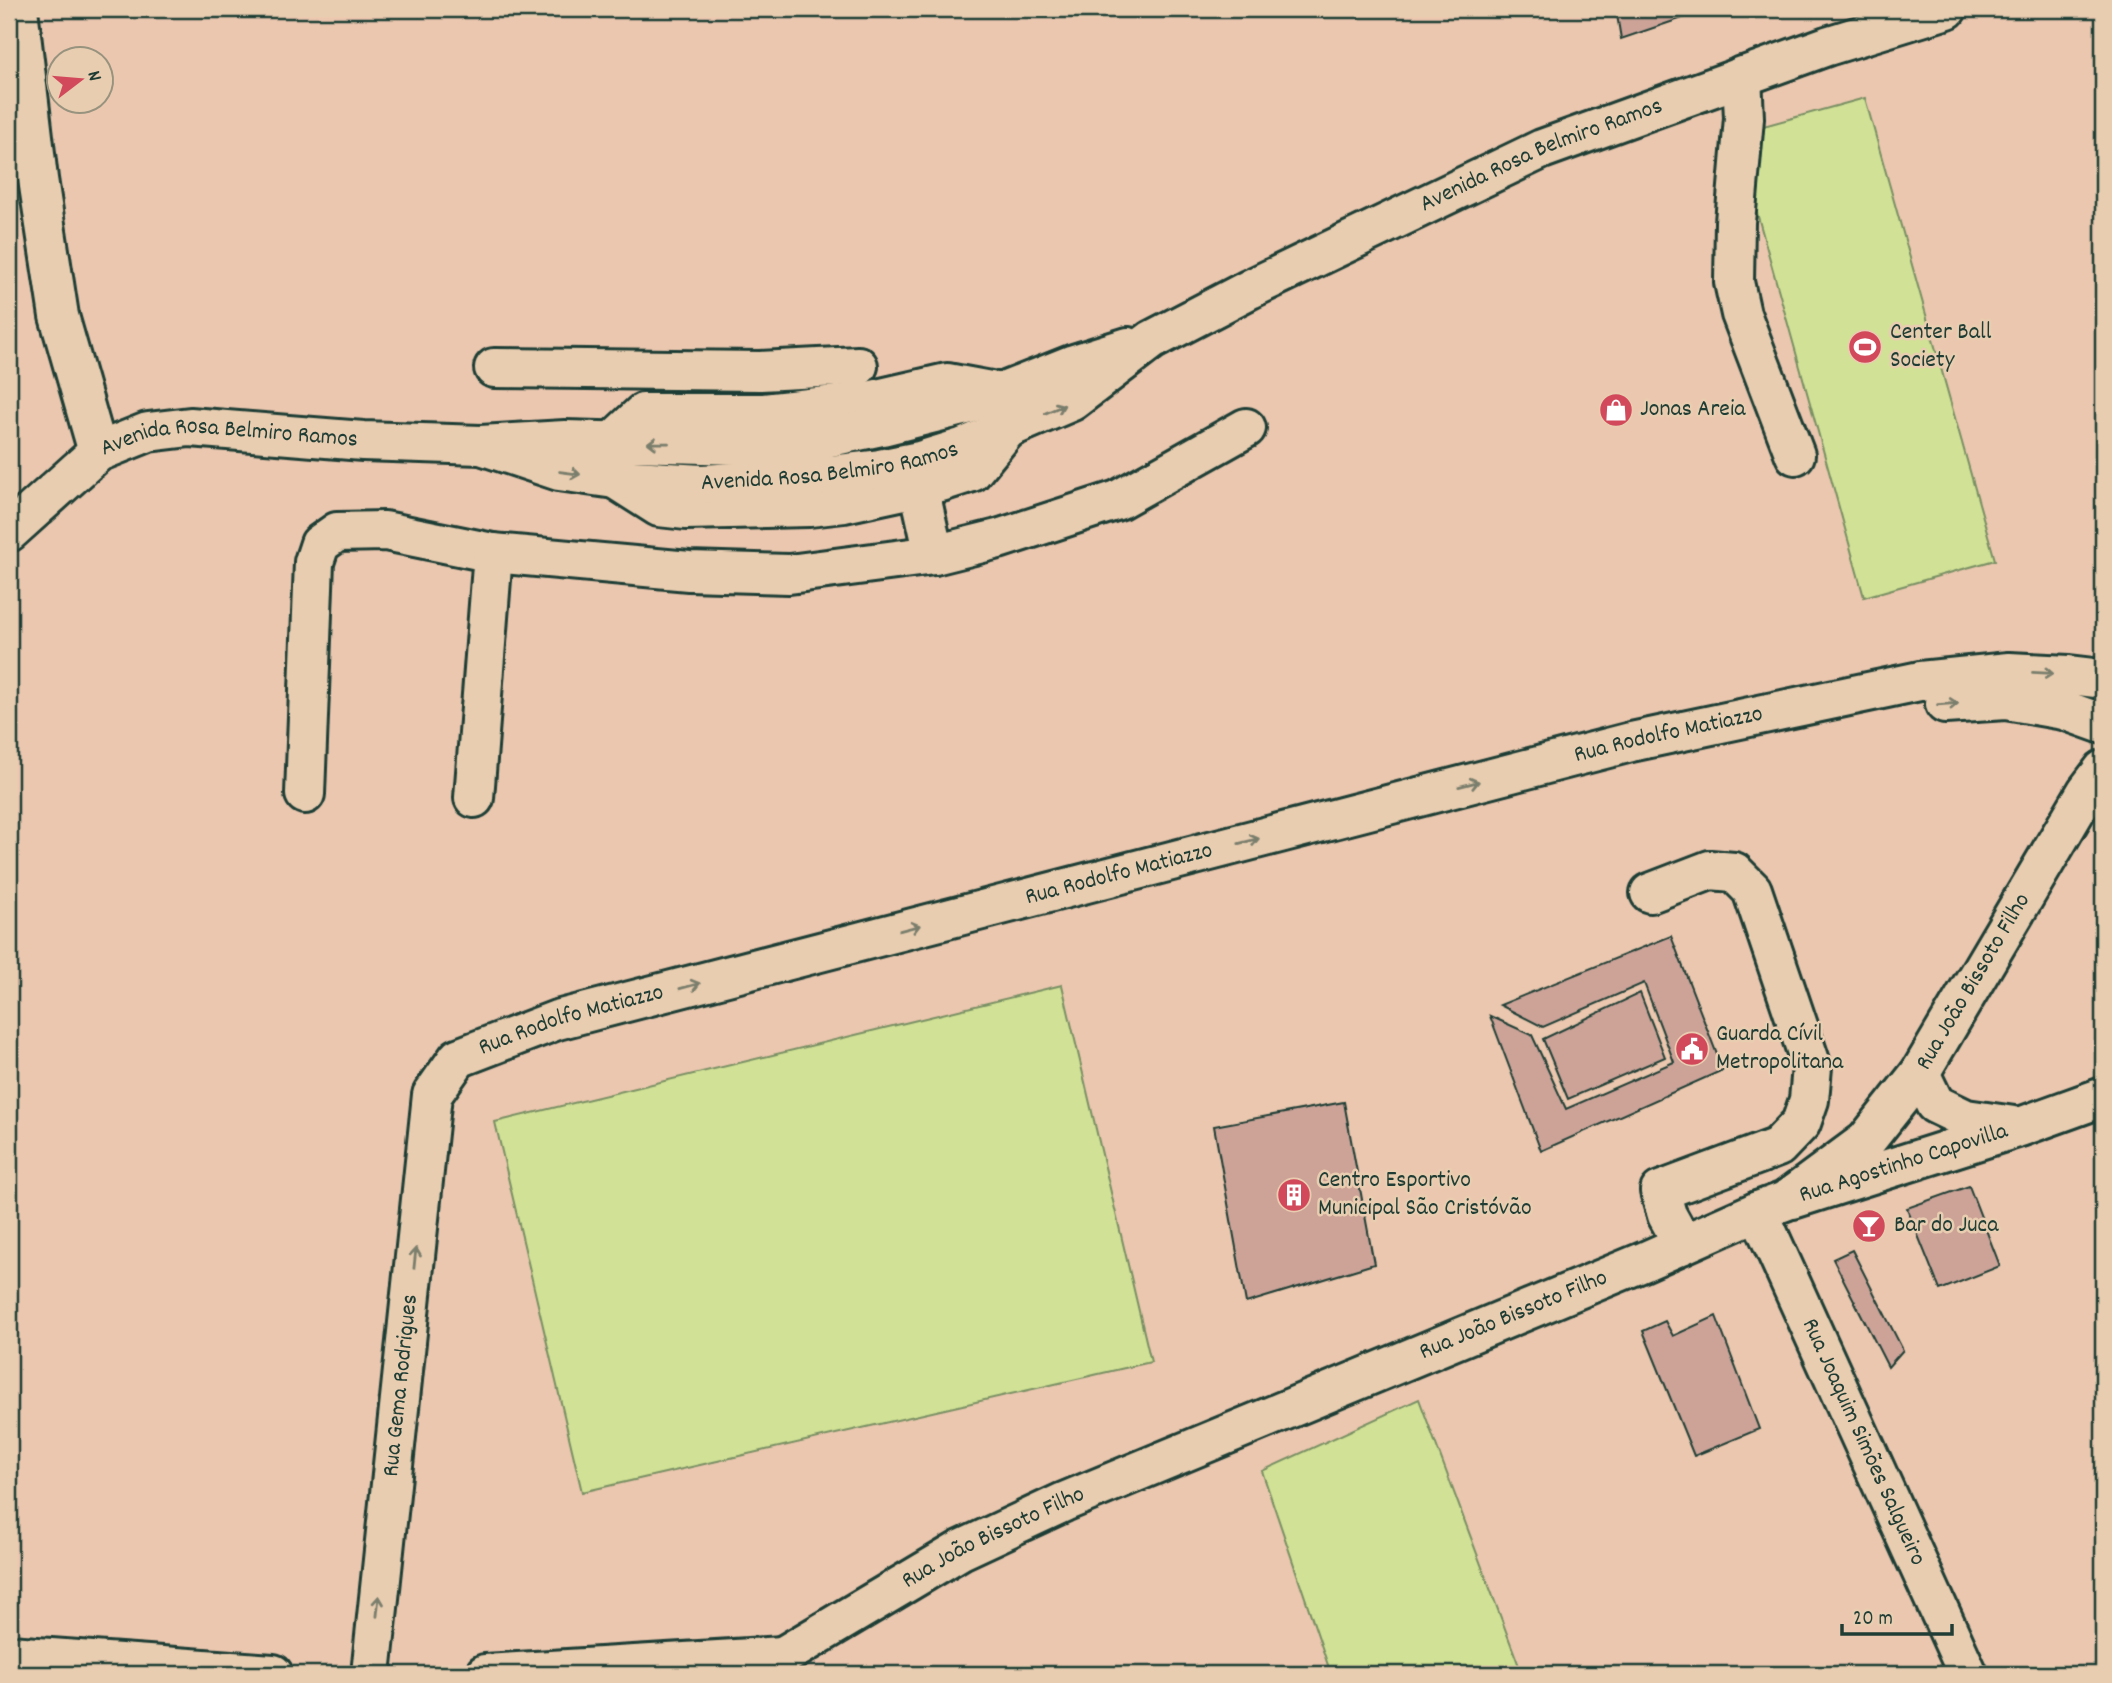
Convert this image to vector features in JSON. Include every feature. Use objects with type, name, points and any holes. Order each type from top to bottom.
[{"type":"street","points":[[18,9],[38,179],[59,316],[98,452]]},
{"type":"street","name":"Avenida Rosa Belmiro Ramos","points":[[992,409],[1072,401],[1152,340],[1250,289],[1542,149],[1827,46],[1947,9]]},
{"type":"street","points":[[1742,76],[1744,118],[1735,222],[1734,282],[1741,314],[1795,456]]},
{"type":"street","points":[[494,368],[760,371],[858,366]]},
{"type":"street","points":[[947,383],[992,409],[972,472],[919,487],[844,503],[809,507],[686,510],[659,507],[634,480],[612,442],[643,413],[764,413],[864,402],[947,383]]},
{"type":"street","points":[[806,460],[864,453],[897,444],[992,409]]},
{"type":"street","name":"Avenida Rosa Belmiro Ramos","points":[[9,531],[98,452],[148,432],[190,427],[363,441],[481,445],[565,440],[738,445],[806,460]]},
{"type":"street","points":[[305,793],[314,562],[320,544],[337,532],[385,531],[493,553],[689,571],[789,574],[934,555],[998,539],[1118,500],[1246,428]]},
{"type":"street","name":"Avenida Rosa Belmiro Ramos","points":[[481,445],[559,471],[634,480],[702,484],[806,460]]},
{"type":"street","points":[[919,487],[934,555]]},
{"type":"street","points":[[474,798],[493,553]]},
{"type":"street","name":"Rua Rodolfo Matiazzo","points":[[432,1095],[458,1058],[557,1020],[1631,742],[1920,681],[2009,672],[2069,674],[2103,679]]},
{"type":"street","name":"Rua Rodolfo Matiazzo","points":[[1831,701],[1923,705],[2006,699],[2064,710],[2103,724]]},
{"type":"street","name":"Rua João Bissoto Filho","points":[[772,1665],[961,1550],[1064,1502],[1643,1262],[1771,1206],[1866,1141],[1920,1073],[2087,791],[2103,770]]},
{"type":"street","points":[[1650,893],[1710,870],[1734,872],[1752,890],[1812,1067],[1809,1100],[1801,1123],[1778,1147],[1660,1191],[1667,1215],[1683,1244]]},
{"type":"street","name":"Rua Agostinho Capovilla","points":[[1920,1073],[1935,1104],[1966,1119],[2020,1127]]},
{"type":"street","name":"Rua Gema Rodrigues","points":[[372,1674],[432,1095]]},
{"type":"street","name":"Rua Agostinho Capovilla","points":[[1771,1206],[2020,1127],[2103,1097]]},
{"type":"street","name":"Rua Joaquim Simões Salgueiro","points":[[1771,1206],[1968,1674]]},
{"type":"street","points":[[9,1655],[273,1674]]},
{"type":"street","points":[[485,1674],[772,1665]]},
{"type":"green space","name":"Center Ball Society","points":[[1865,98],[1995,560],[1864,597],[1735,134]]},
{"type":"green space","points":[[1062,985],[1151,1362],[582,1492],[495,1122]]},
{"type":"green space","points":[[1419,1399],[1522,1674],[1331,1674],[1262,1471]]},
{"type":"building","points":[[1616,9],[1709,9],[1621,39]]},
{"type":"building","name":"Guarda Cívil Metropolitana","points":[[1671,936],[1723,1070],[1541,1151],[1490,1016],[1532,1035],[1566,1109],[1674,1062],[1644,983],[1543,1027],[1500,1005]]},
{"type":"building","points":[[1640,993],[1665,1057],[1568,1099],[1543,1039]]},
{"type":"building","name":"Centro Esportivo Municipal São Cristóvão","points":[[1344,1102],[1374,1264],[1246,1303],[1214,1126]]},
{"type":"building","points":[[1969,1186],[2000,1266],[1940,1290],[1907,1208]]},
{"type":"building","points":[[1852,1250],[1903,1350],[1888,1367],[1833,1259]]},
{"type":"building","points":[[1716,1316],[1759,1429],[1694,1456],[1643,1331],[1665,1321],[1673,1336]]},
{"type":"place","name":"Center Ball Society","points":[[1865,347]]},
{"type":"place","name":"Jonas Areia","points":[[1616,410]]},
{"type":"place","name":"Guarda Cívil Metropolitana","points":[[1692,1049]]},
{"type":"place","name":"Centro Esportivo Municipal São Cristóvão","points":[[1294,1195]]},
{"type":"place","name":"Bar do Juca","points":[[1869,1226]]}]
